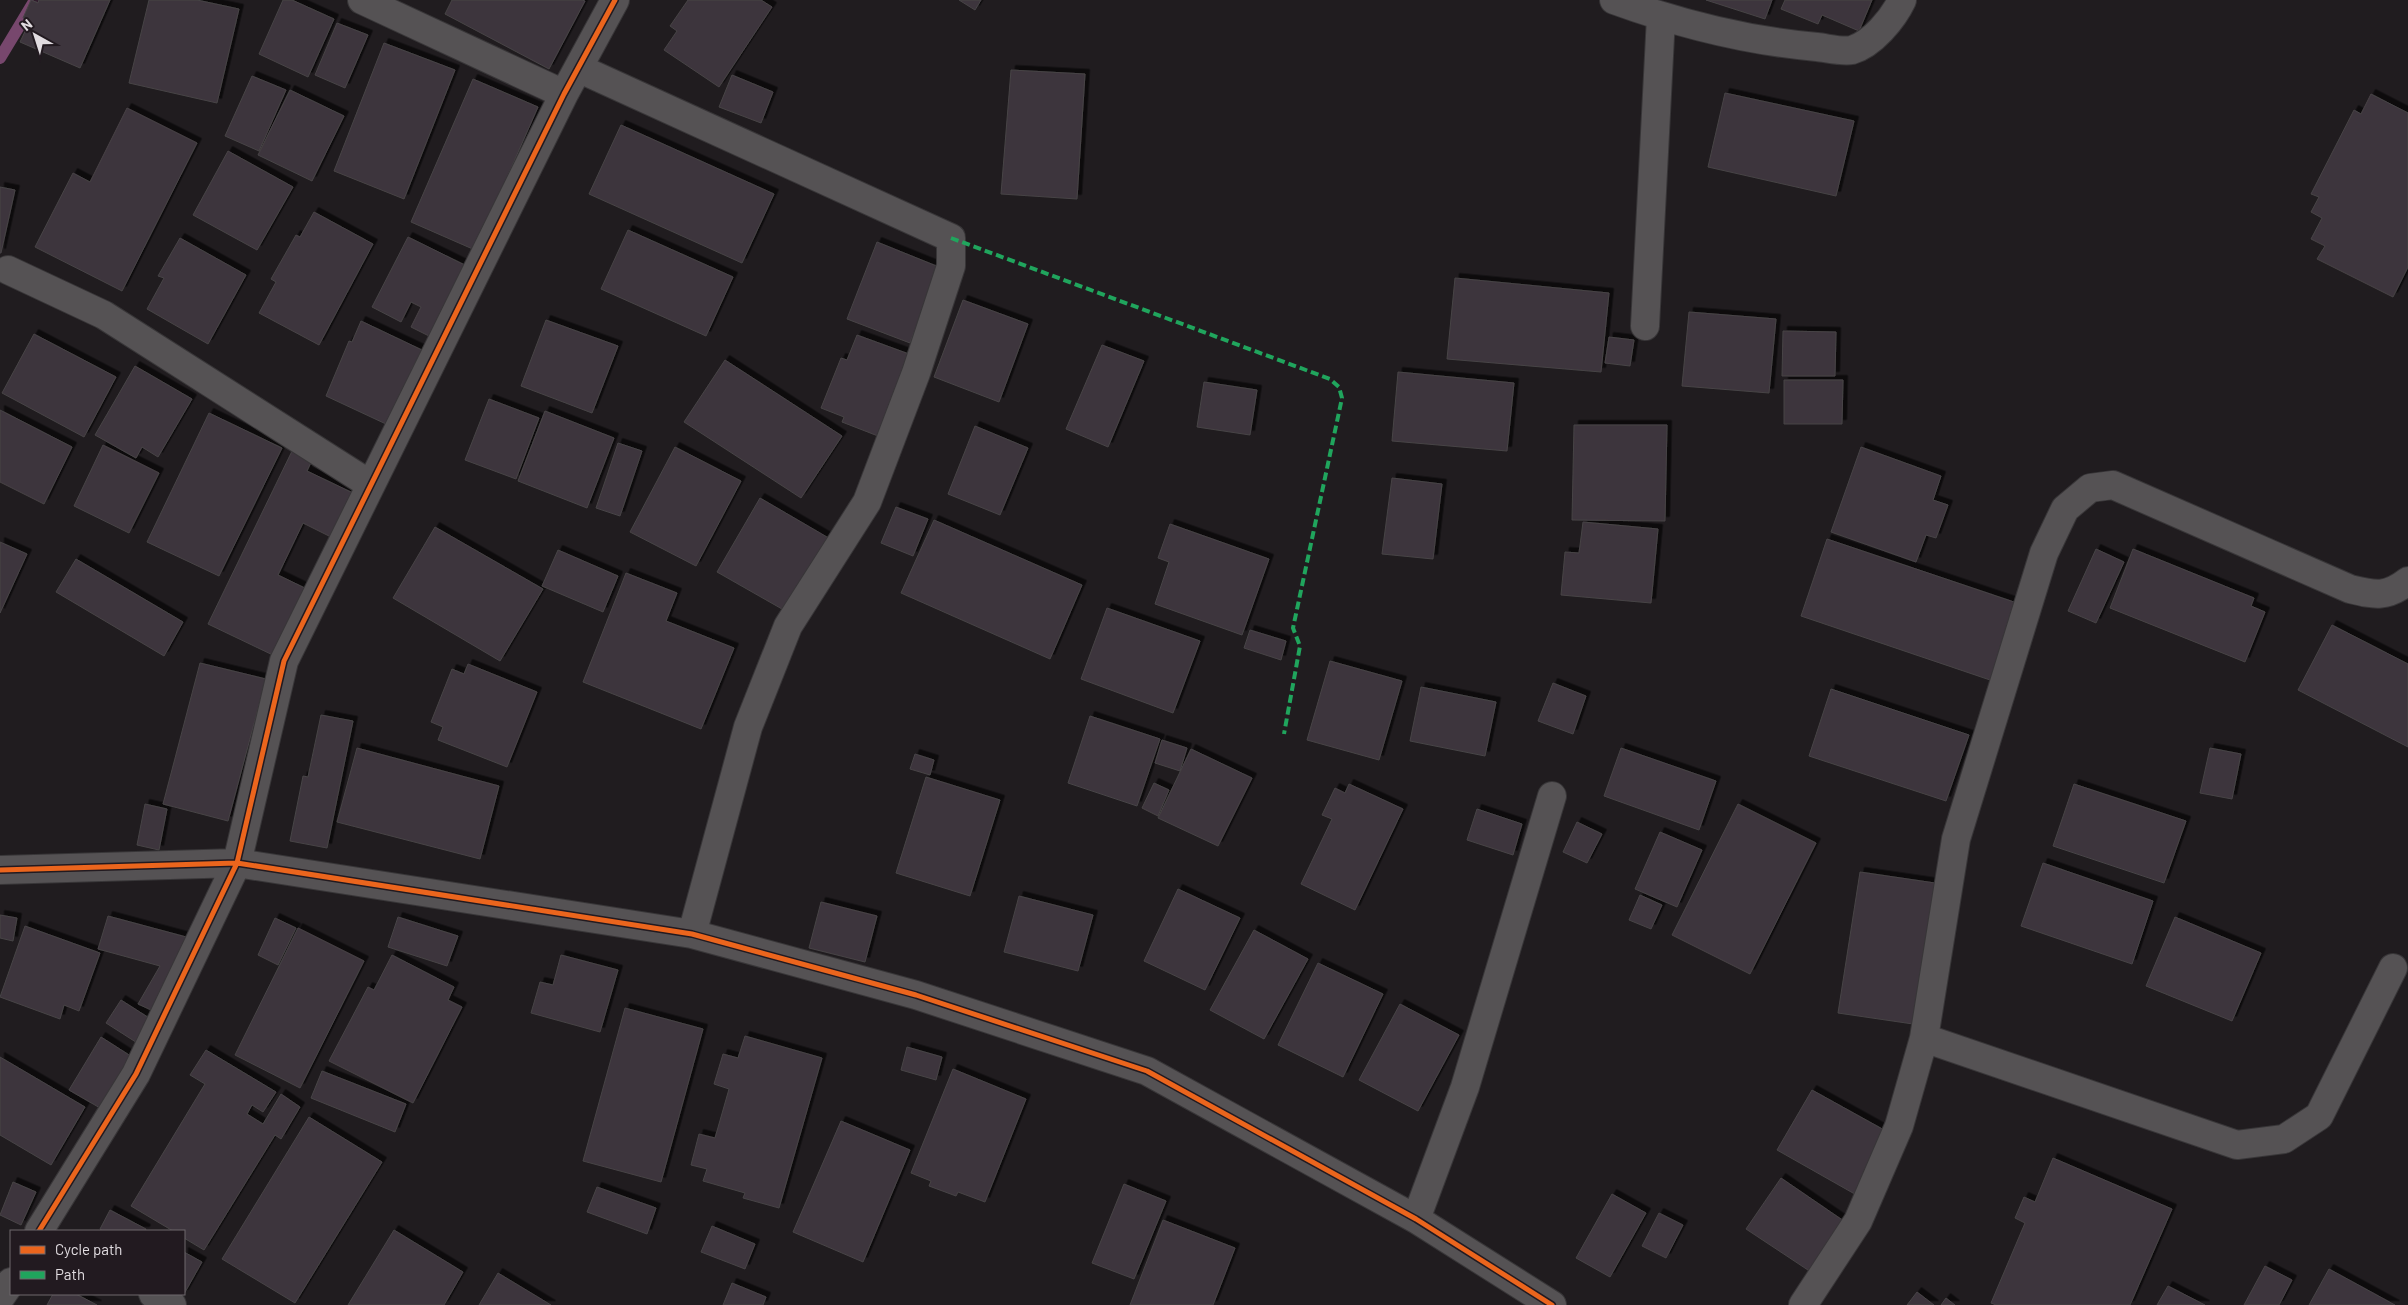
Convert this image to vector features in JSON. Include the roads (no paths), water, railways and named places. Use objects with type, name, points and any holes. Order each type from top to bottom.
[{"type":"street","points":[[362,0],[564,94]]},
{"type":"street","points":[[1614,0],[1661,17],[1770,43],[1851,50],[1873,37],[1898,8],[1902,0]]},
{"type":"street","points":[[43,1230],[136,1074],[237,863],[284,661],[564,94],[612,1]]},
{"type":"street","points":[[1645,326],[1661,17]]},
{"type":"street","points":[[578,68],[951,238],[951,266],[916,373],[867,502],[788,626],[748,727],[692,934]]},
{"type":"street","points":[[8,270],[104,315],[371,485]]},
{"type":"street","points":[[1803,1305],[1858,1221],[1900,1126],[1924,1038],[1956,839],[2044,553],[2065,508],[2090,488],[2113,485],[2350,589],[2376,596],[2399,588],[2408,581]]},
{"type":"street","points":[[1416,1219],[1465,1088],[1552,796]]},
{"type":"street","points":[[0,870],[237,863],[692,934],[916,995],[1147,1071],[1416,1219],[1552,1305]]},
{"type":"street","points":[[1924,1038],[2238,1145],[2284,1139],[2319,1116],[2393,968]]},
{"type":"street","points":[[0,1298],[10,1283]]},
{"type":"street","points":[[155,1295],[172,1305]]},
{"type":"waterway","points":[[0,58],[35,0]]}]
